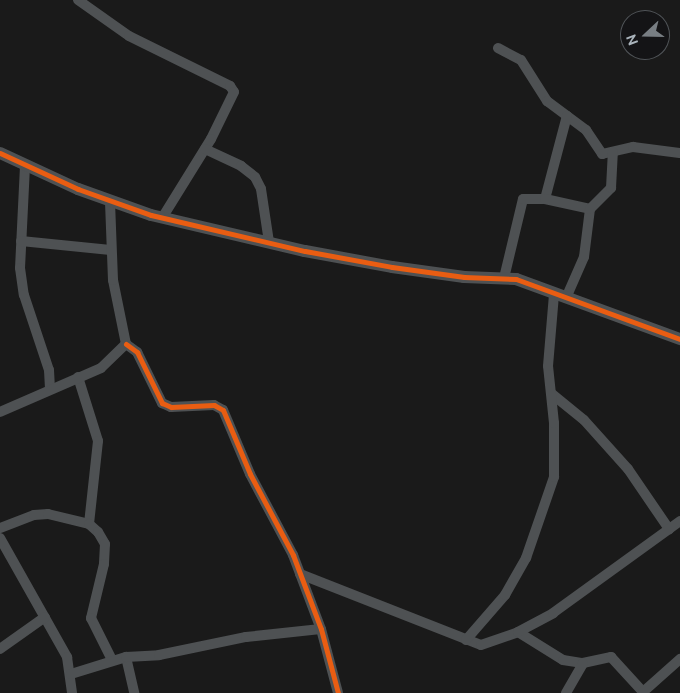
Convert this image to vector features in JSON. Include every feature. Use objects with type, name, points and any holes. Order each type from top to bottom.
[{"type":"street","points":[[78,0],[129,36],[232,88],[234,97],[205,149],[162,218]]},
{"type":"street","points":[[498,48],[521,60],[547,101],[586,130],[602,154],[633,147],[680,153]]},
{"type":"street","points":[[545,199],[567,116]]},
{"type":"street","points":[[205,149],[241,166],[255,177],[260,189],[269,242]]},
{"type":"street","points":[[466,640],[508,590],[526,558],[554,477],[552,394],[548,366],[560,296],[584,257],[590,209],[612,188],[613,152]]},
{"type":"street","points":[[0,153],[25,166],[110,201],[162,218],[392,267],[464,277],[504,278],[680,339]]},
{"type":"street","points":[[25,166],[21,241],[24,295],[44,350],[50,387]]},
{"type":"street","points":[[504,278],[522,200],[545,199],[590,209]]},
{"type":"street","points":[[110,201],[113,280],[126,344],[137,352],[162,403],[172,407],[214,405],[223,410],[250,474],[300,574],[320,629],[336,690]]},
{"type":"street","points":[[21,241],[111,250]]},
{"type":"street","points":[[0,412],[50,387],[108,364],[126,344]]},
{"type":"street","points":[[78,377],[98,441],[89,524]]},
{"type":"street","points":[[552,394],[584,420],[641,484],[669,529]]},
{"type":"street","points":[[0,528],[34,515],[48,514],[89,524],[105,544],[102,581],[91,618],[112,660]]},
{"type":"street","points":[[300,574],[466,640],[485,645],[518,632],[553,613],[680,520]]},
{"type":"street","points":[[0,538],[67,657],[71,674],[72,693]]},
{"type":"street","points":[[0,649],[45,617]]},
{"type":"street","points":[[71,674],[126,657],[320,629]]},
{"type":"street","points":[[518,632],[558,658],[582,662],[613,658],[644,692],[680,659]]},
{"type":"street","points":[[126,657],[134,693]]},
{"type":"street","points":[[566,693],[582,662]]},
{"type":"cycle path","points":[[0,153],[78,189],[151,215],[305,251],[392,267],[464,277],[516,279],[680,339]]},
{"type":"cycle path","points":[[126,344],[137,352],[162,403],[171,407],[214,405],[223,410],[250,474],[293,555],[321,629],[338,693]]}]
